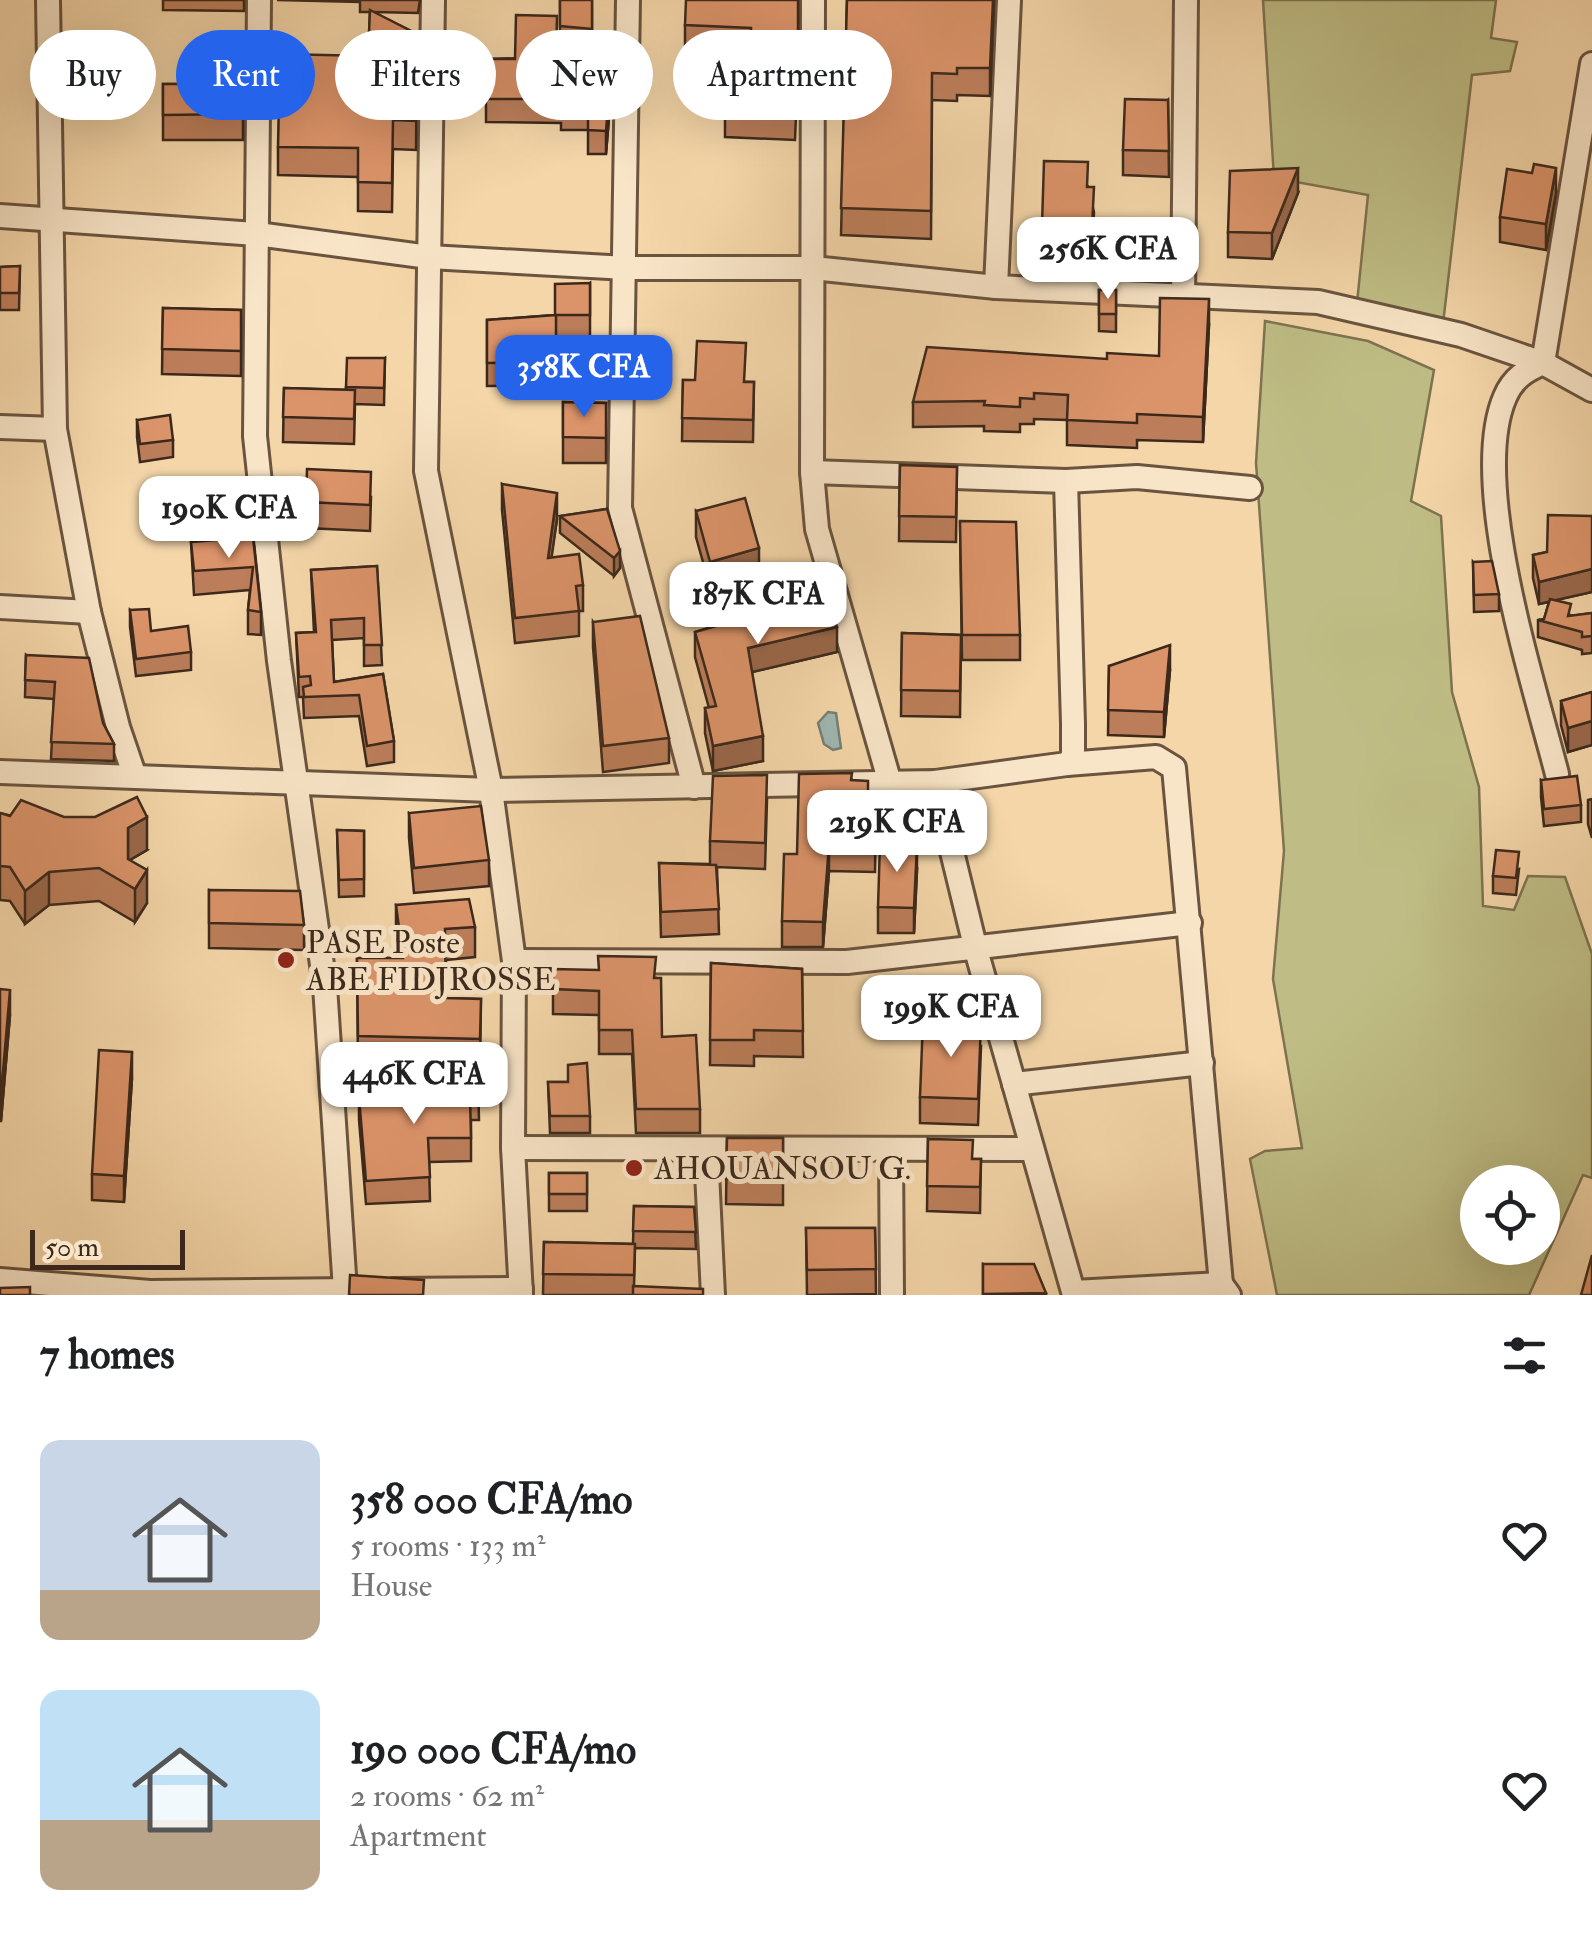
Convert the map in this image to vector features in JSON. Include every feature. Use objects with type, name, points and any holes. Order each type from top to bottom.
[{"type":"street","points":[[48,0],[55,428],[89,612],[134,774]]},
{"type":"street","points":[[259,0],[255,436],[279,661],[325,986],[345,1290]]},
{"type":"street","points":[[0,1280],[150,1293],[521,1292],[513,1148],[514,962],[491,790],[426,472],[433,0]]},
{"type":"street","points":[[628,0],[627,268],[620,508],[694,787]]},
{"type":"street","points":[[814,0],[812,472],[817,529],[890,783]]},
{"type":"street","points":[[996,287],[1009,0]]},
{"type":"street","points":[[1183,299],[1186,0]]},
{"type":"street","points":[[1543,363],[1589,119],[1592,64]]},
{"type":"street","points":[[0,216],[257,234],[429,258],[627,268],[813,268],[996,287],[1183,299],[1318,302],[1375,312],[1543,363],[1592,390]]},
{"type":"street","points":[[1543,363],[1520,373],[1505,396],[1496,428],[1494,468],[1496,499],[1521,634],[1558,774]]},
{"type":"street","points":[[0,427],[55,428]]},
{"type":"street","points":[[812,472],[1066,481],[1137,476],[1250,488]]},
{"type":"street","points":[[1066,481],[1073,724],[1072,756],[1067,764]]},
{"type":"street","points":[[0,607],[89,612]]},
{"type":"street","points":[[0,772],[134,774],[299,786],[491,790],[935,782],[1067,764],[1156,757],[1174,768],[1225,1290],[1074,1293],[976,950],[935,782]]},
{"type":"street","points":[[514,962],[846,962],[1190,923]]},
{"type":"street","points":[[1014,1084],[1202,1063]]},
{"type":"street","points":[[513,1148],[706,1152],[1030,1148]]},
{"type":"street","points":[[891,1151],[892,1295]]},
{"type":"street","points":[[706,1152],[712,1295]]},
{"type":"shaded area","points":[[1263,0],[1496,0],[1491,38],[1517,42],[1510,71],[1472,75],[1443,324],[1357,303],[1368,195],[1274,178]]},
{"type":"shaded area","points":[[1265,321],[1368,341],[1434,370],[1411,501],[1441,516],[1452,692],[1479,787],[1483,906],[1514,910],[1528,876],[1565,877],[1592,954],[1592,1178],[1583,1175],[1560,1226],[1560,1165],[1460,1165],[1460,1265],[1542,1265],[1529,1295],[1277,1295],[1250,1159],[1265,1151],[1302,1148],[1273,979],[1284,851],[1256,463]]},
{"type":"water","points":[[828,712],[836,713],[841,748],[833,750],[824,744],[818,723]]},
{"type":"building","points":[[560,0],[592,0],[592,29],[560,26]]},
{"type":"building","points":[[686,0],[798,0],[798,30],[685,25]]},
{"type":"building","points":[[847,0],[993,0],[990,68],[957,68],[957,74],[932,73],[931,211],[841,208],[844,120],[892,120],[892,30],[846,30]]},
{"type":"building","points":[[370,10],[409,30],[369,30]]},
{"type":"building","points":[[516,15],[557,16],[557,30],[516,30],[516,99],[496,99],[496,59],[515,59]]},
{"type":"building","points":[[315,55],[335,55],[335,120],[393,120],[392,183],[358,182],[358,148],[278,147],[279,120],[315,120]]},
{"type":"building","points":[[163,84],[176,84],[176,115],[163,115]]},
{"type":"building","points":[[1125,99],[1168,100],[1169,151],[1123,150]]},
{"type":"building","points":[[588,120],[607,120],[606,131],[588,130]]},
{"type":"building","points":[[1044,161],[1088,162],[1087,187],[1094,187],[1092,227],[1042,225]]},
{"type":"building","points":[[1534,164],[1556,168],[1546,224],[1500,217],[1507,169],[1532,173]]},
{"type":"building","points":[[1298,168],[1272,233],[1228,232],[1230,171]]},
{"type":"building","points":[[20,266],[19,293],[0,293],[0,267]]},
{"type":"building","points":[[590,283],[590,315],[556,315],[556,362],[487,363],[487,320],[555,315],[555,284]]},
{"type":"building","points":[[1099,290],[1116,290],[1116,314],[1099,314]]},
{"type":"building","points":[[1160,298],[1209,299],[1203,417],[1137,414],[1137,423],[1067,420],[1068,395],[1034,393],[1034,399],[1020,398],[1020,407],[984,405],[985,401],[913,402],[927,347],[1107,359],[1107,353],[1159,356]]},
{"type":"building","points":[[163,308],[241,310],[241,351],[162,349]]},
{"type":"building","points":[[697,341],[746,343],[744,382],[754,382],[753,420],[682,418],[683,380],[695,380]]},
{"type":"building","points":[[347,358],[385,358],[384,388],[346,387]]},
{"type":"building","points":[[284,388],[355,390],[354,419],[283,417]]},
{"type":"building","points":[[563,402],[606,403],[606,438],[563,437]]},
{"type":"building","points":[[170,415],[173,440],[140,444],[137,420]]},
{"type":"building","points":[[900,465],[957,467],[956,517],[899,516]]},
{"type":"building","points":[[307,469],[371,472],[370,505],[306,502]]},
{"type":"building","points":[[502,484],[557,493],[548,558],[579,554],[583,585],[576,586],[579,611],[515,618]]},
{"type":"building","points":[[745,498],[759,548],[710,562],[696,511]]},
{"type":"building","points":[[607,509],[620,551],[614,558],[560,516]]},
{"type":"building","points":[[1548,515],[1592,516],[1592,569],[1539,582],[1533,555],[1547,552]]},
{"type":"building","points":[[960,521],[1016,522],[1020,635],[962,635]]},
{"type":"building","points":[[253,537],[261,612],[248,610],[253,567],[194,571],[191,542]]},
{"type":"building","points":[[1492,561],[1499,594],[1474,595],[1473,562]]},
{"type":"building","points":[[818,563],[837,627],[748,648],[763,736],[713,746],[705,708],[716,706],[695,632],[752,616],[744,590]]},
{"type":"building","points":[[377,566],[382,645],[364,645],[364,618],[331,620],[334,682],[383,674],[394,741],[367,746],[359,695],[304,697],[303,687],[311,685],[310,676],[299,677],[296,633],[316,632],[311,570]]},
{"type":"building","points":[[1550,599],[1571,604],[1568,616],[1592,613],[1592,636],[1582,637],[1582,632],[1538,620],[1544,619]]},
{"type":"building","points":[[149,609],[151,631],[188,626],[191,652],[136,659],[130,610]]},
{"type":"building","points":[[640,616],[669,738],[603,746],[593,622]]},
{"type":"building","points":[[902,633],[961,635],[960,691],[901,690]]},
{"type":"building","points":[[1170,645],[1164,712],[1108,710],[1109,666]]},
{"type":"building","points":[[26,655],[89,658],[103,723],[114,744],[51,742],[55,682],[25,680]]},
{"type":"building","points":[[1592,692],[1592,721],[1568,728],[1561,701]]},
{"type":"building","points":[[852,773],[851,780],[868,781],[868,812],[876,812],[875,846],[829,845],[823,922],[782,921],[784,854],[797,854],[799,774]]},
{"type":"building","points":[[767,775],[765,843],[710,841],[713,776]]},
{"type":"building","points":[[1577,776],[1581,805],[1544,809],[1541,780]]},
{"type":"building","points":[[137,797],[147,817],[128,828],[128,859],[147,870],[135,889],[99,868],[49,872],[25,891],[10,867],[0,866],[0,813],[10,816],[21,800],[64,817],[95,817]]},
{"type":"building","points":[[481,806],[489,860],[414,868],[409,813]]},
{"type":"building","points":[[337,830],[364,831],[364,879],[339,880]]},
{"type":"building","points":[[880,843],[917,844],[914,908],[878,907]]},
{"type":"building","points":[[1496,850],[1519,852],[1516,878],[1493,876]]},
{"type":"building","points":[[659,863],[716,865],[719,909],[661,912]]},
{"type":"building","points":[[209,890],[300,891],[304,925],[209,923]]},
{"type":"building","points":[[469,899],[475,927],[445,929],[446,998],[481,999],[480,1039],[358,1036],[357,958],[403,958],[396,905]]},
{"type":"building","points":[[598,956],[656,957],[654,978],[661,978],[662,1037],[696,1035],[700,1109],[636,1109],[632,1030],[599,1030],[599,991],[553,989],[553,969],[599,970]]},
{"type":"building","points":[[711,963],[802,969],[803,1031],[754,1030],[754,1040],[710,1040]]},
{"type":"building","points":[[0,989],[10,990],[1,1095],[0,1095]]},
{"type":"building","points":[[923,1020],[981,1022],[978,1099],[920,1097]]},
{"type":"building","points":[[99,1050],[132,1052],[124,1176],[92,1174]]},
{"type":"building","points":[[587,1063],[590,1116],[550,1116],[548,1082],[568,1082],[568,1065]]},
{"type":"building","points":[[478,1076],[479,1097],[470,1097],[471,1138],[428,1138],[430,1177],[366,1181],[359,1097],[432,1098],[432,1077]]},
{"type":"building","points":[[727,1138],[783,1138],[783,1179],[726,1179]]},
{"type":"building","points":[[928,1139],[973,1140],[972,1159],[981,1159],[980,1187],[927,1186]]},
{"type":"building","points":[[549,1173],[587,1173],[587,1194],[549,1194]]},
{"type":"building","points":[[634,1206],[694,1207],[696,1232],[633,1231]]},
{"type":"building","points":[[806,1228],[875,1228],[876,1269],[807,1270]]},
{"type":"building","points":[[544,1242],[635,1244],[634,1275],[543,1274]]},
{"type":"building","points":[[1592,1255],[1592,1295],[1581,1295]]},
{"type":"building","points":[[983,1264],[1034,1264],[1046,1293],[983,1294]]},
{"type":"building","points":[[350,1275],[424,1280],[423,1295],[349,1295]]},
{"type":"building","points":[[633,1286],[703,1289],[703,1295],[633,1295]]},
{"type":"building","points":[[30,1287],[30,1295],[0,1295],[0,1288]]},
{"type":"place","name":"PASE Poste ABE FIDJROSSE","points":[[286,960]]},
{"type":"place","name":"AHOUANSOU G.","points":[[634,1168]]}]
